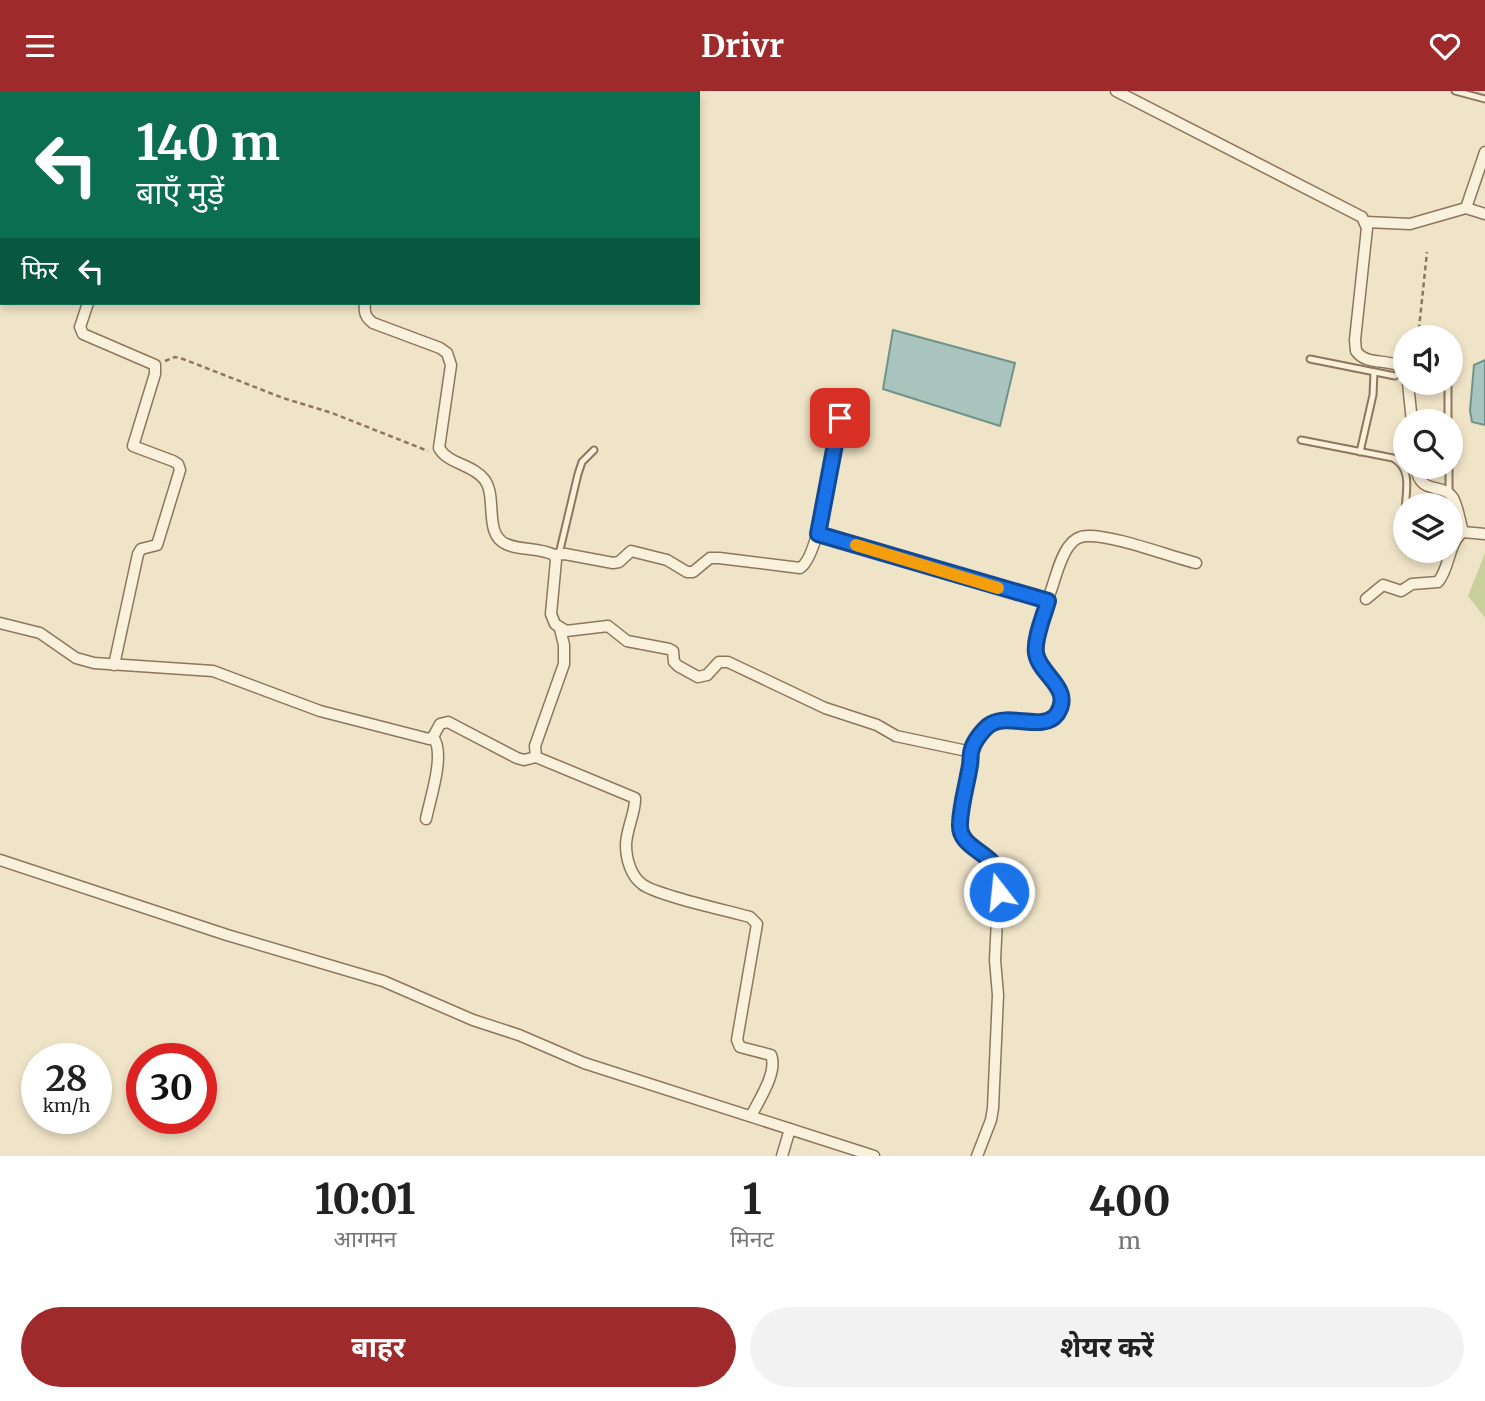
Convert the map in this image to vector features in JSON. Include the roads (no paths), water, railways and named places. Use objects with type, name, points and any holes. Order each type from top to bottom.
[{"type":"street","points":[[1116,91],[1349,210],[1366,222],[1410,224],[1466,208],[1485,214]]},
{"type":"street","points":[[1466,208],[1485,152]]},
{"type":"street","points":[[1366,222],[1356,351],[1365,359],[1393,363]]},
{"type":"street","points":[[87,305],[80,327],[83,334],[155,365],[155,375],[133,446],[173,461],[178,464],[180,470],[157,545],[141,549],[138,554],[114,665]]},
{"type":"street","points":[[365,305],[367,319],[373,323],[447,353],[451,365],[438,440],[442,453],[484,479],[488,487],[494,531],[503,543],[613,563],[619,562],[631,551],[637,551],[667,560],[687,572],[693,572],[710,558],[800,568],[806,565],[818,534],[840,418]]},
{"type":"street","points":[[1418,479],[1424,485],[1445,493]]},
{"type":"street","points":[[1463,533],[1485,534]]},
{"type":"street","points":[[818,534],[1048,601]]},
{"type":"street","points":[[977,1156],[991,1119],[992,1108],[998,995],[995,960],[999,878],[994,865],[961,834],[960,817],[972,749],[985,728],[993,722],[1010,720],[1041,723],[1050,721],[1056,714],[1061,703],[1061,692],[1038,661],[1036,650],[1048,601],[1069,546],[1077,539],[1085,536],[1113,540],[1196,563]]},
{"type":"street","points":[[557,554],[551,614],[560,629],[566,631],[608,626],[627,641],[673,651],[674,662],[690,674],[704,677],[719,662],[728,662],[825,708],[877,725],[909,740],[961,751],[972,749]]},
{"type":"street","points":[[1366,599],[1383,585],[1401,591],[1412,584],[1438,582],[1448,563]]},
{"type":"street","points":[[0,623],[40,633],[76,658],[114,665],[213,671],[320,711],[423,739],[433,737]]},
{"type":"street","points":[[536,757],[535,746],[565,664],[560,629]]},
{"type":"street","points":[[433,737],[440,724],[448,722],[517,758],[524,760],[536,757],[635,798],[626,846],[628,862],[641,884],[750,917],[757,924],[737,1039],[740,1047],[771,1055],[773,1062],[768,1080],[751,1116]]},
{"type":"street","points":[[426,819],[438,760],[439,747],[433,737]]},
{"type":"street","points":[[0,860],[227,935],[383,981],[444,1009],[519,1035],[584,1063],[874,1156]]},
{"type":"street","points":[[782,1156],[790,1129]]},
{"type":"lane","points":[[1455,91],[1485,99]]},
{"type":"lane","points":[[1310,359],[1393,376]]},
{"type":"lane","points":[[1360,452],[1373,395],[1374,372]]},
{"type":"lane","points":[[1301,440],[1393,458],[1406,469],[1406,493]]},
{"type":"lane","points":[[557,554],[582,462],[594,450]]},
{"type":"water","points":[[893,330],[1015,363],[1000,426],[883,389]]},
{"type":"water","points":[[1485,360],[1485,425],[1472,422],[1470,411],[1474,365]]}]
